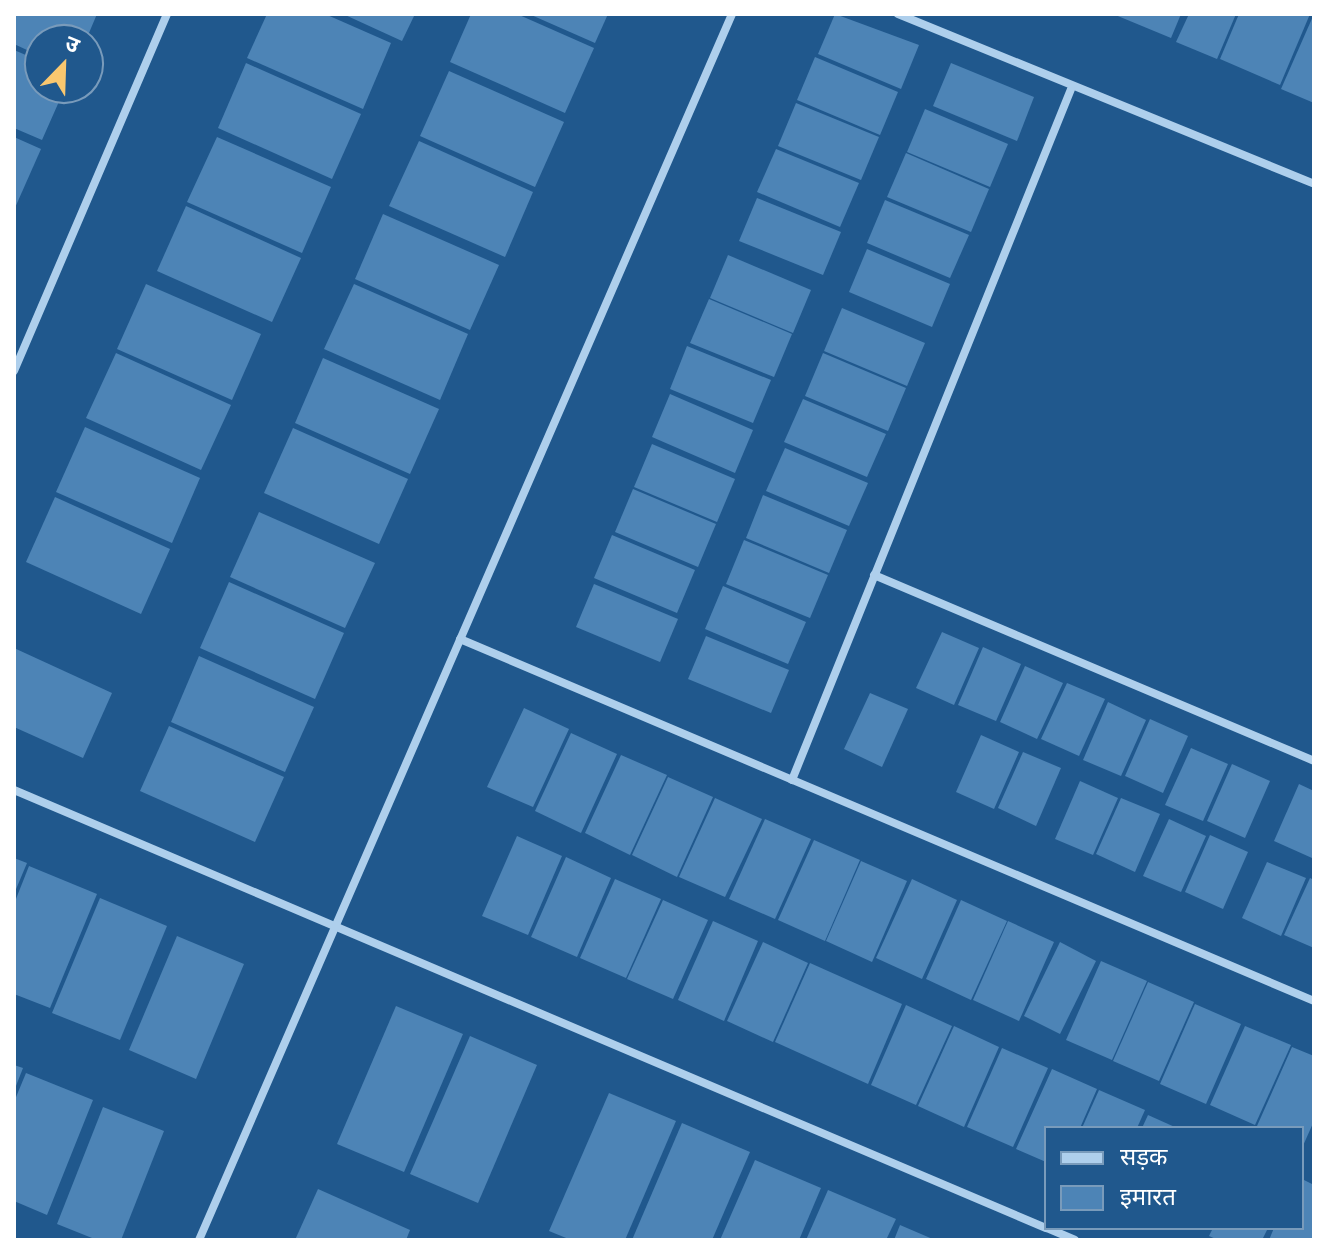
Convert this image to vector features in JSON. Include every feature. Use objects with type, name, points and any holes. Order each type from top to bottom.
[{"type":"street","points":[[14,371],[167,14]]},
{"type":"street","points":[[199,1240],[732,14]]},
{"type":"street","points":[[898,14],[1071,89],[1314,184]]},
{"type":"street","points":[[792,780],[1071,89]]},
{"type":"street","points":[[874,575],[1314,761]]},
{"type":"street","points":[[460,639],[1314,1001]]},
{"type":"street","points":[[14,790],[1044,1227]]},
{"type":"street","points":[[1051,1230],[1075,1240]]},
{"type":"building","points":[[14,14],[97,14],[93,24],[24,24],[24,49],[14,44]]},
{"type":"building","points":[[267,14],[325,14],[391,43],[363,109],[247,58]]},
{"type":"building","points":[[343,14],[415,14],[402,41]]},
{"type":"building","points":[[471,14],[517,14],[594,48],[565,113],[450,62]]},
{"type":"building","points":[[529,14],[608,14],[595,43]]},
{"type":"building","points":[[835,14],[919,45],[901,89],[818,54]]},
{"type":"building","points":[[1113,14],[1181,14],[1171,38]]},
{"type":"building","points":[[1189,14],[1236,14],[1217,59],[1176,42]]},
{"type":"building","points":[[1239,14],[1310,14],[1280,85],[1220,59]]},
{"type":"building","points":[[1314,14],[1314,103],[1281,89]]},
{"type":"building","points":[[14,50],[24,54],[24,104],[58,104],[42,140],[14,128]]},
{"type":"building","points":[[815,57],[898,92],[880,135],[797,100]]},
{"type":"building","points":[[246,63],[361,114],[332,179],[218,128]]},
{"type":"building","points":[[951,63],[1034,97],[1017,141],[933,106]]},
{"type":"building","points":[[449,71],[564,122],[535,187],[420,136]]},
{"type":"building","points":[[796,103],[879,137],[861,180],[778,146]]},
{"type":"building","points":[[925,109],[1008,144],[990,187],[907,152]]},
{"type":"building","points":[[14,137],[41,149],[14,210]]},
{"type":"building","points":[[217,137],[331,187],[302,253],[187,202]]},
{"type":"building","points":[[419,141],[533,192],[505,257],[389,206]]},
{"type":"building","points":[[776,149],[859,183],[840,227],[757,192]]},
{"type":"building","points":[[906,153],[989,189],[971,232],[887,197]]},
{"type":"building","points":[[757,198],[841,232],[823,275],[739,241]]},
{"type":"building","points":[[885,200],[969,235],[950,278],[867,243]]},
{"type":"building","points":[[186,206],[301,258],[272,322],[157,271]]},
{"type":"building","points":[[383,214],[499,265],[470,330],[355,279]]},
{"type":"building","points":[[867,249],[950,284],[932,327],[849,292]]},
{"type":"building","points":[[728,255],[811,290],[793,333],[710,298]]},
{"type":"building","points":[[146,284],[261,334],[232,400],[117,349]]},
{"type":"building","points":[[354,284],[468,334],[440,400],[324,349]]},
{"type":"building","points":[[709,299],[792,334],[774,377],[690,343]]},
{"type":"building","points":[[842,308],[925,343],[907,386],[824,351]]},
{"type":"building","points":[[687,346],[771,380],[753,423],[670,389]]},
{"type":"building","points":[[116,353],[231,405],[201,470],[86,418]]},
{"type":"building","points":[[823,353],[906,388],[888,431],[805,396]]},
{"type":"building","points":[[323,358],[439,409],[410,474],[295,423]]},
{"type":"building","points":[[670,394],[753,430],[735,473],[652,437]]},
{"type":"building","points":[[803,399],[886,434],[867,477],[784,442]]},
{"type":"building","points":[[85,427],[200,478],[172,543],[56,492]]},
{"type":"building","points":[[293,428],[408,479],[379,544],[264,493]]},
{"type":"building","points":[[652,444],[735,479],[717,522],[634,487]]},
{"type":"building","points":[[785,448],[868,483],[849,526],[766,491]]},
{"type":"building","points":[[633,489],[716,524],[698,567],[615,532]]},
{"type":"building","points":[[763,495],[847,530],[829,573],[746,538]]},
{"type":"building","points":[[55,497],[170,549],[141,614],[26,562]]},
{"type":"building","points":[[259,512],[375,563],[345,628],[230,577]]},
{"type":"building","points":[[612,535],[695,570],[677,613],[594,578]]},
{"type":"building","points":[[744,540],[828,575],[810,618],[726,584]]},
{"type":"building","points":[[229,582],[344,633],[315,699],[200,648]]},
{"type":"building","points":[[594,584],[678,619],[660,662],[576,627]]},
{"type":"building","points":[[723,586],[806,622],[788,664],[705,629]]},
{"type":"building","points":[[942,632],[979,648],[954,705],[916,688]]},
{"type":"building","points":[[706,636],[789,670],[771,713],[688,679]]},
{"type":"building","points":[[983,647],[1021,664],[996,721],[958,705]]},
{"type":"building","points":[[14,648],[112,693],[83,758],[14,727]]},
{"type":"building","points":[[199,656],[314,707],[285,772],[171,722]]},
{"type":"building","points":[[1025,666],[1063,683],[1037,739],[1000,722]]},
{"type":"building","points":[[1067,683],[1105,699],[1079,756],[1041,739]]},
{"type":"building","points":[[870,693],[908,709],[882,767],[844,749]]},
{"type":"building","points":[[1108,702],[1146,720],[1121,776],[1083,760]]},
{"type":"building","points":[[524,708],[569,729],[533,807],[487,787]]},
{"type":"building","points":[[1150,719],[1188,736],[1163,793],[1125,776]]},
{"type":"building","points":[[169,726],[284,777],[255,842],[140,791]]},
{"type":"building","points":[[571,733],[617,754],[581,833],[535,811]]},
{"type":"building","points":[[981,735],[1019,752],[994,809],[956,792]]},
{"type":"building","points":[[1191,748],[1228,764],[1203,821],[1165,805]]},
{"type":"building","points":[[1023,752],[1061,768],[1036,826],[998,808]]},
{"type":"building","points":[[621,755],[667,775],[630,855],[585,833]]},
{"type":"building","points":[[1232,764],[1270,781],[1245,838],[1207,821]]},
{"type":"building","points":[[668,777],[713,797],[677,877],[632,855]]},
{"type":"building","points":[[1080,781],[1118,798],[1093,855],[1055,839]]},
{"type":"building","points":[[1299,784],[1314,791],[1312,858],[1274,841]]},
{"type":"building","points":[[715,798],[762,819],[725,897],[679,877]]},
{"type":"building","points":[[1121,798],[1160,814],[1135,872],[1096,854]]},
{"type":"building","points":[[765,819],[811,839],[775,919],[729,899]]},
{"type":"building","points":[[1169,819],[1206,836],[1181,892],[1143,876]]},
{"type":"building","points":[[1210,835],[1248,852],[1223,909],[1185,892]]},
{"type":"building","points":[[517,836],[562,856],[528,935],[482,916]]},
{"type":"building","points":[[814,840],[860,860],[825,941],[778,920]]},
{"type":"building","points":[[566,857],[611,878],[577,957],[531,937]]},
{"type":"building","points":[[14,858],[27,863],[14,894]]},
{"type":"building","points":[[861,861],[907,881],[872,962],[826,941]]},
{"type":"building","points":[[1267,862],[1306,878],[1281,936],[1242,918]]},
{"type":"building","points":[[29,866],[97,894],[50,1008],[14,994],[14,904]]},
{"type":"building","points":[[1310,878],[1314,880],[1314,948],[1284,935]]},
{"type":"building","points":[[615,879],[661,899],[626,978],[580,958]]},
{"type":"building","points":[[912,879],[957,900],[922,979],[876,958]]},
{"type":"building","points":[[100,898],[167,926],[120,1040],[52,1013]]},
{"type":"building","points":[[663,900],[708,920],[673,999],[627,979]]},
{"type":"building","points":[[961,900],[1007,921],[971,1000],[926,979]]},
{"type":"building","points":[[713,921],[758,941],[724,1021],[678,1000]]},
{"type":"building","points":[[1008,921],[1054,942],[1019,1021],[973,1000]]},
{"type":"building","points":[[177,936],[244,964],[196,1079],[129,1050]]},
{"type":"building","points":[[763,942],[808,963],[773,1042],[727,1021]]},
{"type":"building","points":[[1060,942],[1096,961],[1060,1034],[1024,1016]]},
{"type":"building","points":[[1101,961],[1147,981],[1112,1060],[1066,1040]]},
{"type":"building","points":[[810,963],[902,1004],[868,1084],[775,1042]]},
{"type":"building","points":[[1148,982],[1194,1002],[1159,1081],[1113,1061]]},
{"type":"building","points":[[1195,1004],[1241,1024],[1206,1104],[1160,1084]]},
{"type":"building","points":[[906,1005],[952,1026],[916,1105],[871,1085]]},
{"type":"building","points":[[396,1006],[463,1034],[404,1172],[337,1144]]},
{"type":"building","points":[[954,1026],[999,1047],[964,1127],[918,1106]]},
{"type":"building","points":[[1245,1026],[1291,1045],[1255,1125],[1210,1105]]},
{"type":"building","points":[[470,1036],[537,1065],[478,1203],[410,1174]]},
{"type":"building","points":[[1292,1047],[1314,1056],[1314,1121],[1304,1144],[1304,1126],[1257,1126]]},
{"type":"building","points":[[1002,1048],[1048,1068],[1013,1147],[967,1127]]},
{"type":"building","points":[[14,1065],[23,1068],[14,1091]]},
{"type":"building","points":[[1052,1069],[1097,1089],[1081,1126],[1044,1126],[1044,1161],[1016,1149]]},
{"type":"building","points":[[26,1073],[93,1100],[47,1215],[14,1201],[14,1102]]},
{"type":"building","points":[[1099,1090],[1145,1110],[1138,1126],[1083,1126]]},
{"type":"building","points":[[609,1093],[676,1121],[625,1240],[571,1240],[549,1231]]},
{"type":"building","points":[[103,1107],[164,1131],[121,1240],[97,1240],[57,1224]]},
{"type":"building","points":[[1148,1115],[1173,1126],[1143,1126]]},
{"type":"building","points":[[682,1123],[750,1152],[712,1240],[632,1240]]},
{"type":"building","points":[[755,1160],[821,1188],[799,1240],[720,1240]]},
{"type":"building","points":[[1304,1180],[1314,1185],[1314,1240],[1269,1240],[1273,1230],[1304,1230]]},
{"type":"building","points":[[318,1189],[410,1230],[406,1240],[295,1240]]},
{"type":"building","points":[[828,1190],[896,1219],[886,1240],[806,1240]]},
{"type":"building","points":[[900,1225],[935,1240],[894,1240]]},
{"type":"building","points":[[1212,1230],[1267,1230],[1262,1240],[1218,1240],[1209,1236]]}]
